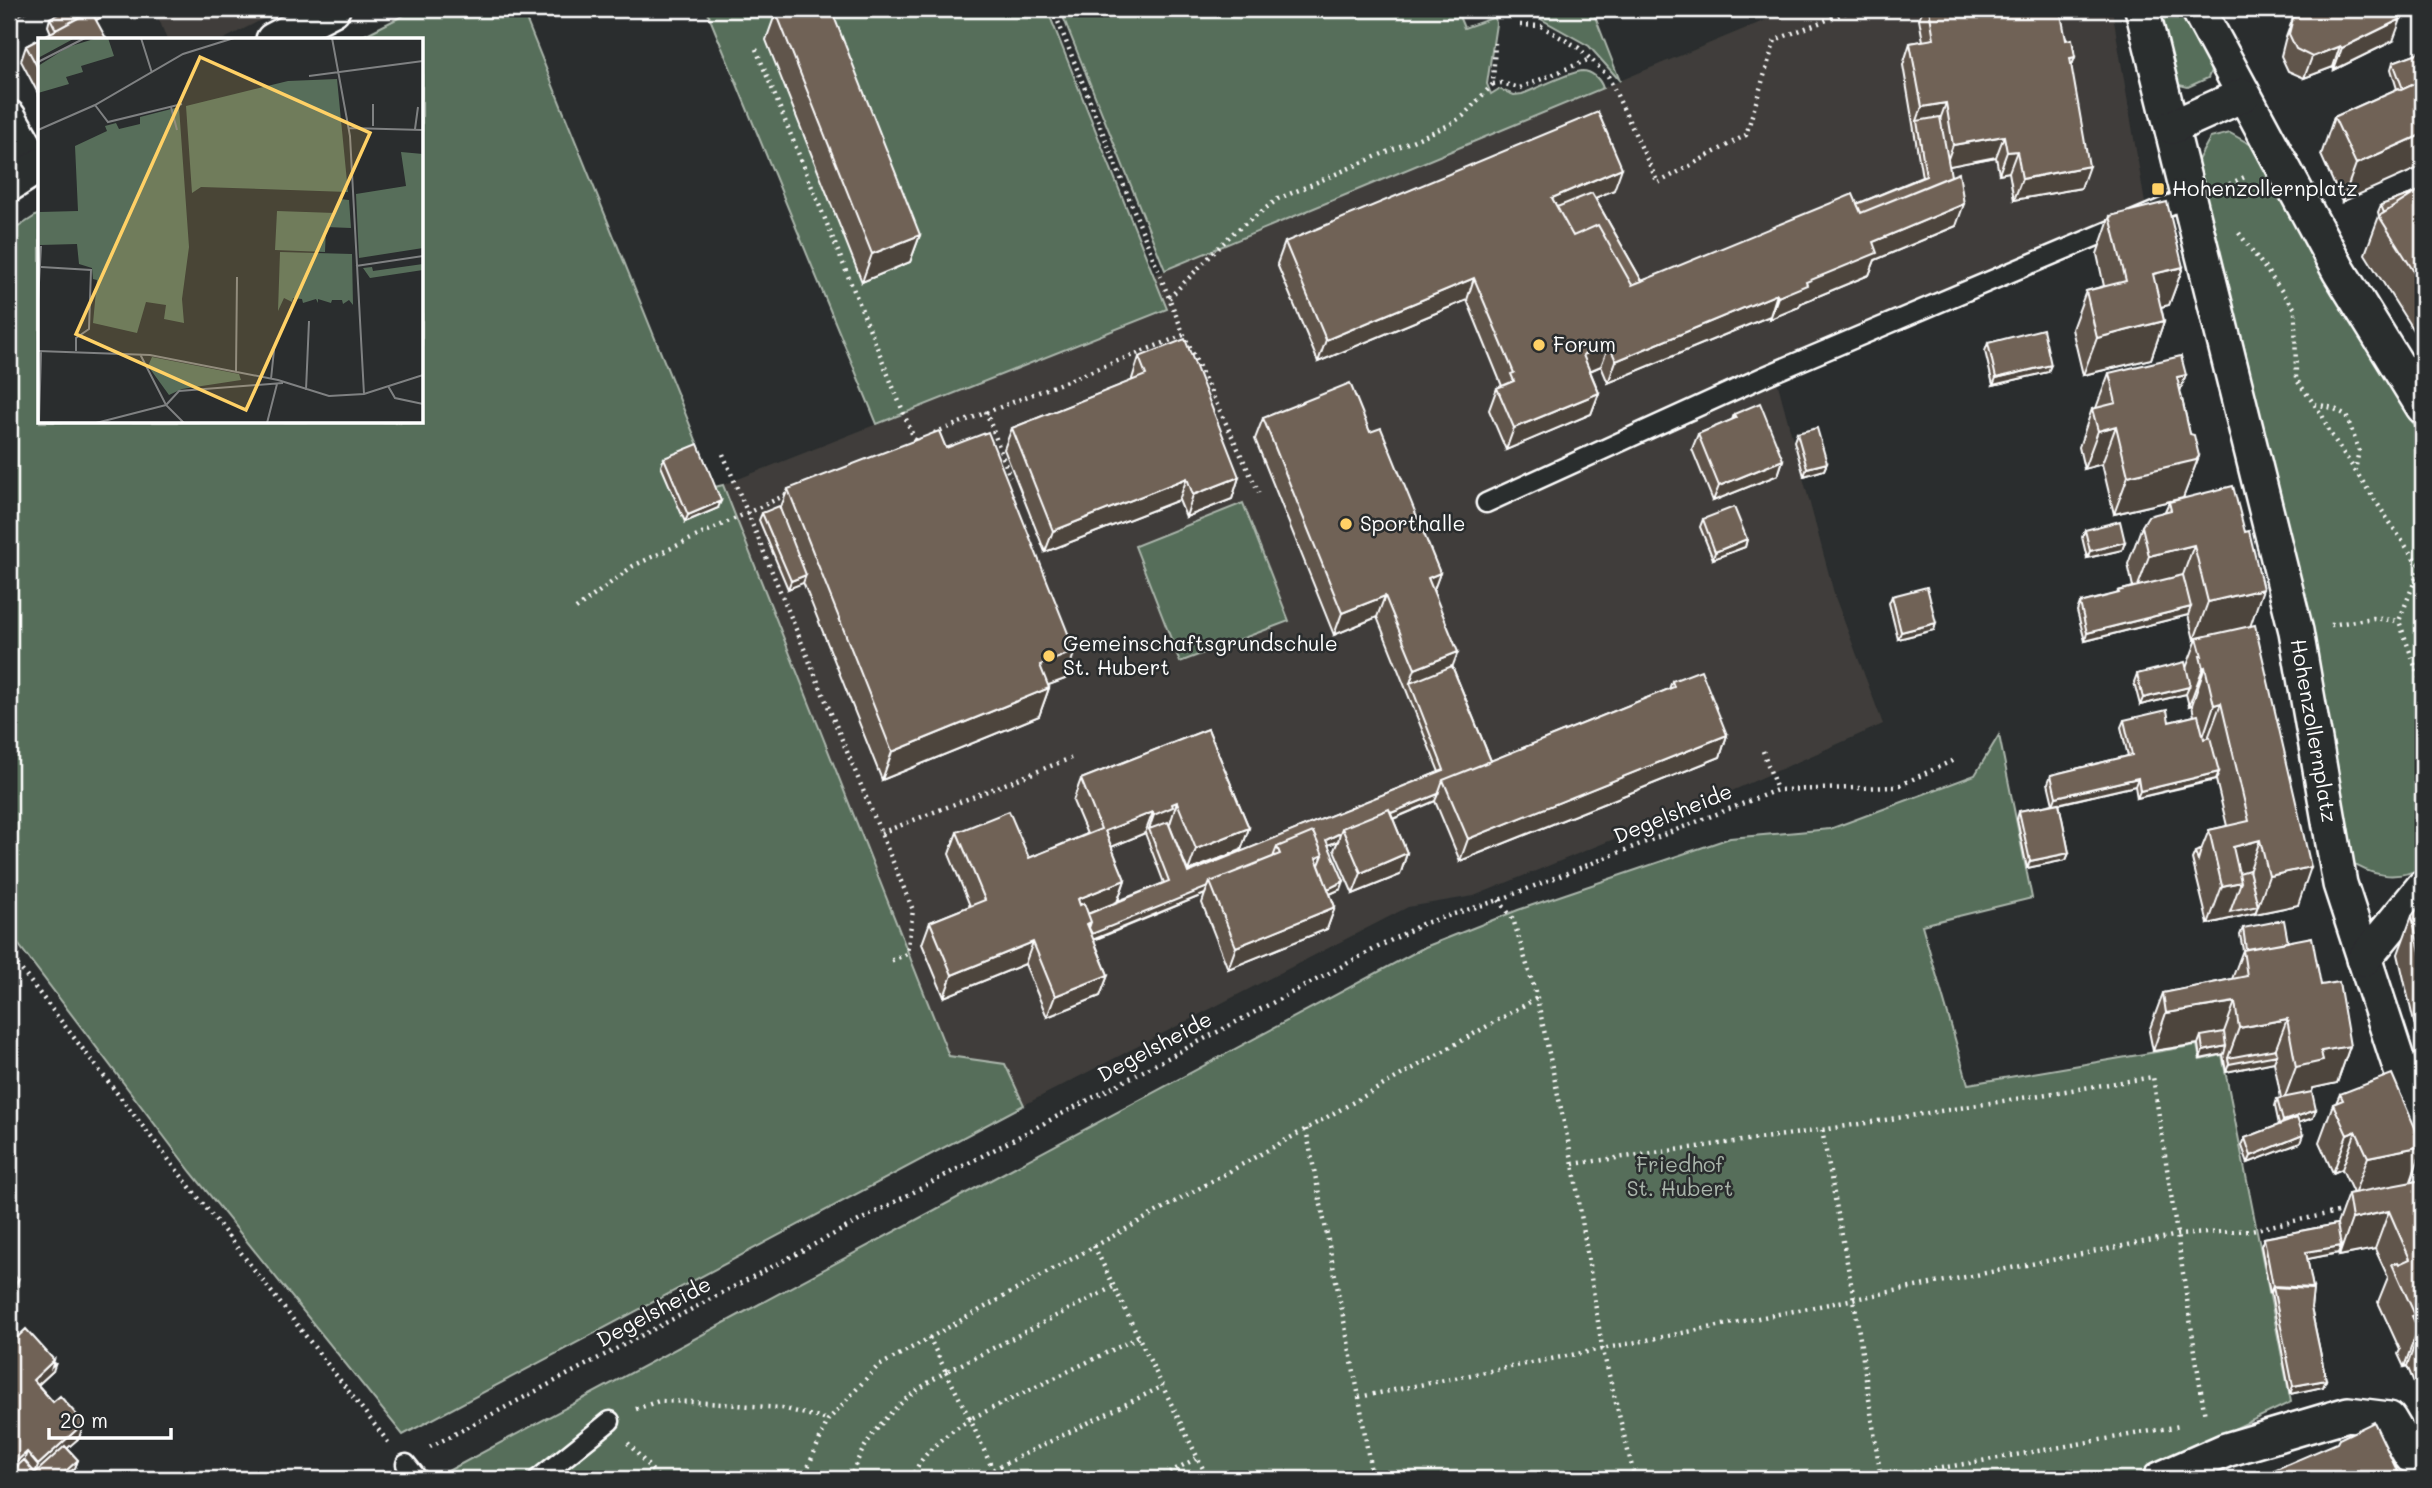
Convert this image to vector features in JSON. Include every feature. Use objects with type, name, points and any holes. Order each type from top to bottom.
[{"type":"street","points":[[277,38],[333,9]]},
{"type":"street","name":"Hohenzollernplatz","points":[[2142,9],[2296,631],[2340,884],[2423,1138]]},
{"type":"street","points":[[2198,9],[2339,271],[2423,407]]},
{"type":"street","points":[[2172,127],[2243,95]]},
{"type":"street","points":[[9,117],[38,164]]},
{"type":"street","points":[[9,185],[38,167]]},
{"type":"street","points":[[2364,959],[2423,887]]},
{"type":"street","points":[[2167,1478],[2226,1450],[2348,1414],[2389,1419],[2412,1456],[2423,1461]]},
{"type":"lane","points":[[1486,503],[1765,376],[2189,197]]},
{"type":"lane","points":[[538,1479],[610,1422]]},
{"type":"lane","points":[[405,1464],[418,1479]]},
{"type":"path","points":[[1053,9],[1184,335],[1259,492]]},
{"type":"path","points":[[1520,25],[1541,26],[1579,48],[1608,75],[1658,183],[1746,135],[1775,40],[1855,9]]},
{"type":"path","points":[[1493,84],[1495,43]]},
{"type":"path","points":[[757,49],[915,441]]},
{"type":"path","points":[[1169,298],[1233,233],[1278,199],[1449,125],[1463,116],[1493,84],[1501,83],[1520,88],[1590,58]]},
{"type":"path","points":[[2189,197],[2226,187],[2280,162]]},
{"type":"path","points":[[2234,226],[2295,309],[2296,379],[2415,560],[2422,566],[2399,621],[2422,681],[2423,694]]},
{"type":"path","points":[[902,446],[1184,335]]},
{"type":"path","points":[[2314,403],[2346,415],[2359,450],[2356,471]]},
{"type":"path","points":[[986,411],[1010,477]]},
{"type":"path","points":[[723,454],[913,910],[907,954],[890,961]]},
{"type":"path","points":[[576,609],[633,566],[799,489]]},
{"type":"path","points":[[2321,626],[2373,618],[2399,621]]},
{"type":"path","points":[[1763,751],[1777,790]]},
{"type":"path","points":[[881,833],[1071,758]]},
{"type":"path","name":"Degelsheide","points":[[405,1464],[432,1446],[1422,924],[1499,900],[1777,790],[1896,787],[1956,759]]},
{"type":"path","points":[[2419,848],[2423,829]]},
{"type":"path","points":[[1499,900],[1513,919],[1536,999],[1573,1164],[1602,1347],[1635,1479]]},
{"type":"path","points":[[9,954],[405,1464]]},
{"type":"path","points":[[803,1479],[828,1420],[877,1367],[1536,999]]},
{"type":"path","points":[[1573,1164],[1822,1130],[2153,1077],[2206,1422]]},
{"type":"path","points":[[1306,1129],[1359,1397],[1372,1479]]},
{"type":"path","points":[[1822,1130],[1854,1299],[1880,1479],[2192,1424]]},
{"type":"path","points":[[1359,1397],[2178,1235],[2251,1230],[2357,1208]]},
{"type":"path","points":[[1094,1246],[1208,1479]]},
{"type":"path","points":[[850,1479],[853,1468],[894,1407],[946,1372],[1113,1287]]},
{"type":"path","points":[[929,1337],[997,1479]]},
{"type":"path","points":[[911,1479],[937,1441],[970,1419],[1139,1337]]},
{"type":"path","points":[[983,1479],[992,1470],[1163,1386]]},
{"type":"path","points":[[660,1479],[610,1422],[659,1401],[782,1408],[828,1420]]},
{"type":"path","points":[[1157,1479],[1197,1458]]},
{"type":"shaded area","points":[[155,9],[283,9],[226,38],[166,38]]},
{"type":"shaded area","points":[[1792,9],[2112,9],[2146,209],[1776,377],[1835,597],[1883,724],[1734,790],[1474,896],[1408,907],[1024,1105],[1005,1064],[949,1056],[723,485],[1167,309],[1154,275]]},
{"type":"green space","points":[[416,9],[522,9],[715,487],[723,485],[949,1056],[1005,1064],[1024,1105],[403,1435],[191,1172],[9,932],[9,233],[38,214],[38,424],[424,424],[424,38],[359,38]]},
{"type":"green space","points":[[706,9],[828,9],[830,14],[844,9],[1047,9],[1167,309],[877,424]]},
{"type":"green space","points":[[1060,9],[1456,9],[1464,28],[1495,17],[1487,84],[1491,94],[1499,89],[1514,95],[1522,94],[1582,71],[1595,76],[1603,88],[1165,270]]},
{"type":"green space","points":[[1539,9],[1592,9],[1620,81],[1589,46],[1539,18]]},
{"type":"green space","points":[[2152,9],[2184,9],[2215,61],[2208,78],[2188,87],[2170,83]]},
{"type":"green space","points":[[2230,133],[2262,151],[2314,263],[2423,439],[2423,867],[2404,874],[2375,873],[2348,860],[2193,169],[2210,138]]},
{"type":"green space","points":[[1243,503],[1289,621],[1180,662],[1135,546]]},
{"type":"green space","name":"Friedhof St. Hubert","points":[[1999,735],[2032,898],[1922,925],[1968,1084],[2197,1045],[2200,1060],[2222,1055],[2291,1402],[2129,1479],[2079,1479],[2073,1469],[2043,1479],[435,1478],[1425,947],[1518,910],[1730,838],[1830,829],[1975,775]]},
{"type":"building","points":[[68,9],[106,9],[93,16],[91,11],[56,30],[50,18]]},
{"type":"building","points":[[785,9],[831,9],[920,235],[872,254],[776,12]]},
{"type":"building","points":[[1929,9],[2060,9],[2066,40],[2072,39],[2075,57],[2070,58],[2089,166],[2022,179],[2017,151],[2007,152],[2004,136],[1953,145],[1946,103],[1922,107],[1910,43],[1934,39]]},
{"type":"building","points":[[2303,9],[2396,9],[2401,19],[2342,48],[2340,46],[2312,57],[2296,49],[2289,34],[2293,18]]},
{"type":"building","points":[[91,11],[106,38],[41,38]]},
{"type":"building","points":[[38,40],[38,68],[26,46]]},
{"type":"building","points":[[2423,51],[2423,80],[2403,89],[2393,62]]},
{"type":"building","points":[[2423,80],[2423,134],[2356,164],[2334,117]]},
{"type":"building","points":[[1598,112],[1622,168],[1552,198],[1573,236],[1598,225],[1632,285],[1853,194],[1861,213],[1959,173],[1964,204],[1873,242],[1877,253],[1806,282],[1807,285],[1778,297],[1777,294],[1616,361],[1609,345],[1583,355],[1599,393],[1514,428],[1497,388],[1514,381],[1511,374],[1514,373],[1474,278],[1326,340],[1285,242]]},
{"type":"building","points":[[1940,117],[1951,176],[1861,213],[1857,204],[1926,176],[1917,121]]},
{"type":"building","points":[[2423,188],[2423,286],[2379,216]]},
{"type":"building","points":[[2417,192],[2384,213],[2381,205]]},
{"type":"building","points":[[1592,193],[1642,281],[1632,285],[1598,225],[1573,236],[1557,207]]},
{"type":"building","points":[[2167,202],[2183,267],[2153,274],[2164,321],[2097,338],[2086,291],[2126,281],[2110,216]]},
{"type":"building","points":[[2043,329],[2051,365],[1996,378],[1988,343]]},
{"type":"building","points":[[1185,339],[1239,477],[1193,495],[1187,478],[1053,531],[1012,428],[1146,375],[1139,357]]},
{"type":"building","points":[[2181,356],[2186,375],[2177,377],[2190,434],[2194,435],[2199,456],[2196,460],[2128,476],[2116,426],[2098,431],[2092,409],[2116,403],[2109,373]]},
{"type":"building","name":"Sporthalle","points":[[1350,383],[1370,432],[1381,428],[1440,573],[1428,578],[1458,652],[1415,669],[1385,596],[1342,613],[1263,418]]},
{"type":"building","points":[[1760,403],[1783,460],[1719,486],[1698,434],[1736,418],[1734,414]]},
{"type":"building","points":[[1817,428],[1827,463],[1807,468],[1797,433]]},
{"type":"building","points":[[939,431],[946,448],[988,432],[1075,651],[1040,665],[1049,688],[892,752],[788,489]]},
{"type":"building","points":[[698,444],[721,501],[688,515],[664,458]]},
{"type":"building","points":[[2233,486],[2245,532],[2249,531],[2263,589],[2208,602],[2194,545],[2149,556],[2142,526],[2148,516],[2171,510],[2169,502]]},
{"type":"building","points":[[779,506],[806,575],[791,581],[762,513]]},
{"type":"building","points":[[1734,507],[1747,539],[1715,552],[1703,519]]},
{"type":"building","points":[[2120,521],[2125,542],[2090,551],[2085,530]]},
{"type":"building","points":[[2183,575],[2191,607],[2087,633],[2080,603]]},
{"type":"building","points":[[1927,587],[1936,623],[1901,632],[1892,596]]},
{"type":"building","points":[[2255,625],[2311,867],[2269,876],[2260,840],[2233,847],[2241,882],[2222,886],[2209,830],[2249,821],[2221,703],[2214,705],[2197,638]]},
{"type":"building","points":[[2185,662],[2189,687],[2143,698],[2137,674]]},
{"type":"building","points":[[1452,666],[1491,761],[1443,780],[1438,794],[1391,813],[1389,809],[1342,828],[1340,833],[1326,840],[1344,881],[1328,889],[1319,865],[1323,855],[1313,832],[1277,847],[1273,857],[1210,882],[1208,887],[1092,934],[1088,914],[1169,881],[1149,829],[1168,822],[1188,873],[1444,770],[1410,683]]},
{"type":"building","points":[[1701,670],[1727,735],[1468,839],[1443,780],[1674,687],[1672,681]]},
{"type":"building","points":[[2167,710],[2169,722],[2198,715],[2204,739],[2210,737],[2219,772],[2140,791],[2138,778],[2056,797],[2051,775],[2132,755],[2124,720]]},
{"type":"building","points":[[1208,729],[1249,828],[1196,849],[1177,802],[1172,804],[1173,807],[1154,815],[1153,812],[1105,831],[1125,880],[1078,899],[1080,905],[1084,903],[1091,922],[1087,924],[1108,975],[1055,996],[1033,942],[952,975],[930,922],[985,900],[957,832],[1009,811],[1029,858],[1101,829],[1081,779]]},
{"type":"building","points":[[2059,803],[2069,853],[2030,861],[2019,811]]},
{"type":"building","points":[[1389,809],[1407,853],[1361,873],[1342,828]]},
{"type":"building","points":[[1313,832],[1323,855],[1316,858],[1335,907],[1236,947],[1210,882],[1280,854],[1277,847]]},
{"type":"building","points":[[2249,870],[2258,906],[2230,912],[2241,882],[2239,873]]},
{"type":"building","points":[[2423,902],[2423,965],[2412,916]]},
{"type":"building","points":[[2284,920],[2288,942],[2246,949],[2243,928]]},
{"type":"building","points":[[2312,937],[2321,985],[2339,982],[2350,1046],[2321,1051],[2323,1061],[2296,1067],[2287,1019],[2239,1028],[2235,1002],[2166,1013],[2163,993],[2247,976],[2243,950]]},
{"type":"building","points":[[2224,1032],[2226,1046],[2203,1051],[2201,1036]]},
{"type":"building","points":[[2276,1049],[2277,1055],[2229,1064],[2228,1058]]},
{"type":"building","points":[[2392,1074],[2423,1146],[2368,1157],[2356,1131],[2347,1135],[2333,1104],[2343,1100],[2340,1094]]},
{"type":"building","points":[[2312,1092],[2316,1110],[2283,1121],[2277,1099]]},
{"type":"building","points":[[2297,1118],[2303,1135],[2251,1156],[2245,1138]]},
{"type":"building","points":[[2423,1180],[2423,1334],[2412,1316],[2415,1315],[2392,1264],[2410,1259],[2389,1211],[2352,1219],[2348,1194]]},
{"type":"building","points":[[2337,1224],[2341,1246],[2306,1252],[2313,1288],[2273,1286],[2264,1238]]},
{"type":"building","points":[[9,1269],[18,1280],[9,1288]]},
{"type":"building","points":[[2273,1287],[2313,1289],[2311,1308],[2326,1380],[2293,1386]]},
{"type":"building","points":[[26,1329],[54,1360],[33,1380],[53,1402],[60,1396],[84,1423],[38,1465],[27,1452],[10,1467],[9,1345]]},
{"type":"building","points":[[2374,1422],[2401,1479],[2253,1479],[2337,1443],[2339,1439]]},
{"type":"building","points":[[65,1446],[78,1460],[57,1479],[21,1479],[13,1470],[24,1460],[35,1473]]},
{"type":"place","name":"Hohenzollernplatz","points":[[2158,189]]},
{"type":"place","name":"Forum","points":[[1539,345]]},
{"type":"place","name":"Sporthalle","points":[[1346,524]]},
{"type":"place","name":"Gemeinschaftsgrundschule St. Hubert","points":[[1049,656]]}]
